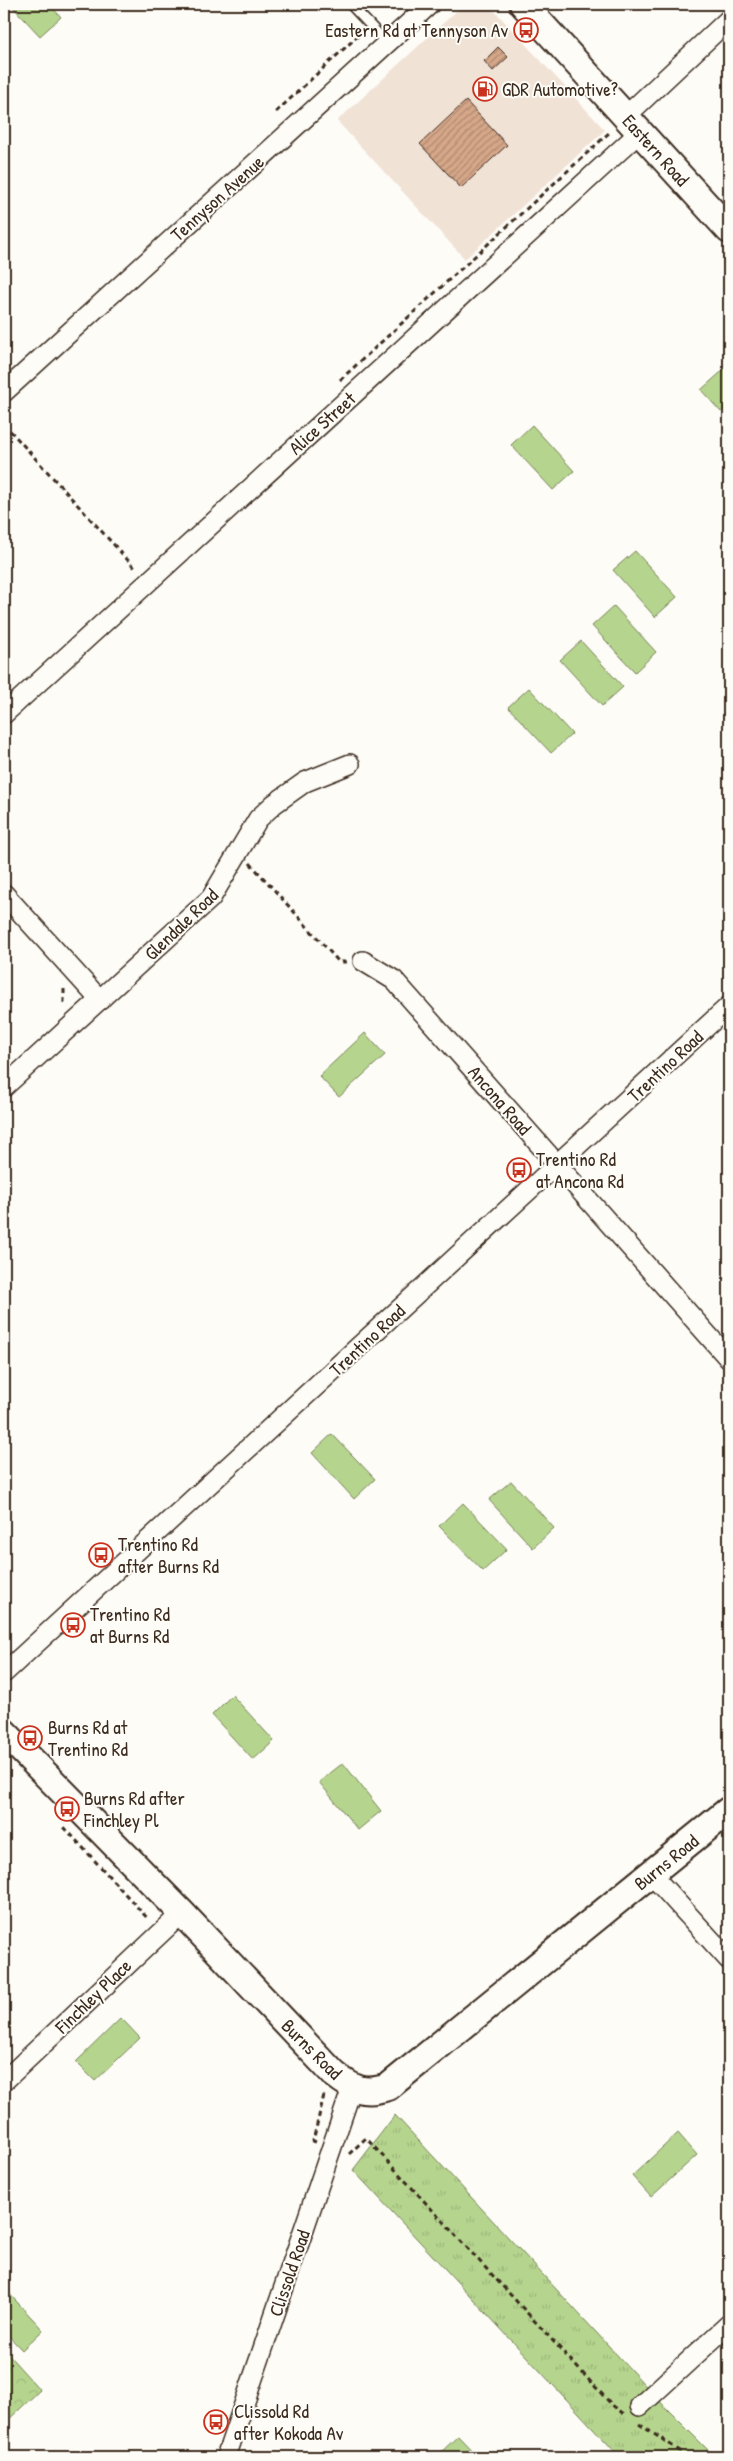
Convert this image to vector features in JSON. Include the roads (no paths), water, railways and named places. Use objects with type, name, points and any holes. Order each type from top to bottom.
[{"type":"main road","name":"Eastern Road","points":[[522,4],[729,230]]},
{"type":"main road","name":"Burns Road","points":[[4,1732],[182,1913],[334,2074],[352,2088],[376,2091],[388,2087],[729,1810]]},
{"type":"street","name":"Tennyson Avenue","points":[[4,392],[430,4]]},
{"type":"street","name":"Alice Street","points":[[4,714],[633,124],[729,19]]},
{"type":"street","name":"Glendale Road","points":[[4,1086],[211,898],[258,819],[288,792],[304,782],[350,764]]},
{"type":"street","points":[[4,894],[100,1000]]},
{"type":"street","name":"Ancona Road","points":[[363,961],[394,980],[729,1359]]},
{"type":"street","name":"Trentino Road","points":[[4,1673],[729,1006]]},
{"type":"street","points":[[651,1874],[729,1960]]},
{"type":"street","name":"Finchley Place","points":[[4,2081],[182,1913]]},
{"type":"street","name":"Clissold Road","points":[[226,2457],[352,2088]]},
{"type":"street","points":[[635,2415],[729,2324]]},
{"type":"lane","points":[[350,4],[386,43]]},
{"type":"place","name":"Eastern Rd at Tennyson Av","points":[[526,30]]},
{"type":"place","name":"GDR Automotive?","points":[[485,89]]},
{"type":"place","name":"Trentino Rd at Ancona Rd","points":[[519,1170]]},
{"type":"place","name":"Trentino Rd after Burns Rd","points":[[101,1555]]},
{"type":"place","name":"Trentino Rd at Burns Rd","points":[[73,1625]]},
{"type":"place","name":"Burns Rd at Trentino Rd","points":[[30,1738]]},
{"type":"place","name":"Burns Rd after Finchley Pl","points":[[67,1809]]},
{"type":"place","name":"Clissold Rd after Kokoda Av","points":[[216,2422]]}]
